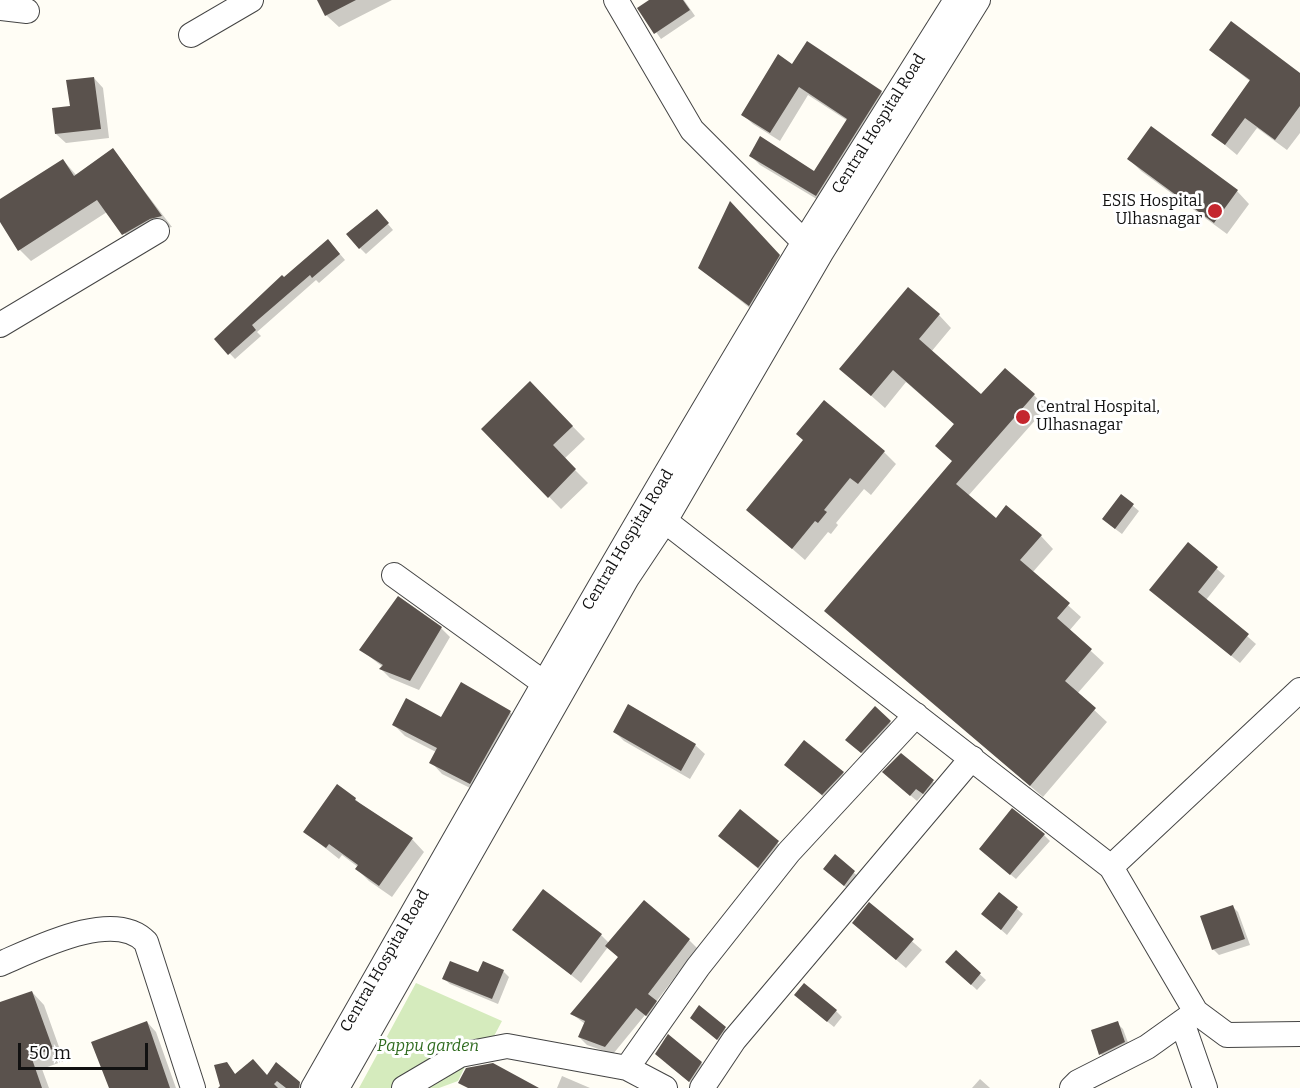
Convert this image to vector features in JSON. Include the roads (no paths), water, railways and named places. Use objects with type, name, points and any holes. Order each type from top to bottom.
[{"type":"street","points":[[191,35],[251,0]]},
{"type":"street","points":[[616,0],[692,130],[813,247]]},
{"type":"street","name":"Central Hospital Road","points":[[313,1088],[552,689],[627,578],[655,516],[956,0]]},
{"type":"street","name":"Central Hospital Road","points":[[813,247],[978,0]]},
{"type":"street","points":[[0,8],[27,10]]},
{"type":"street","points":[[0,325],[157,231]]},
{"type":"street","points":[[655,516],[1111,867],[1189,1017],[1205,1088]]},
{"type":"street","points":[[394,575],[552,689]]},
{"type":"street","name":"Central Hospital Road","points":[[338,1088],[552,689]]},
{"type":"street","points":[[1111,867],[1300,690]]},
{"type":"street","points":[[627,1068],[698,967],[789,852],[916,715]]},
{"type":"street","points":[[702,1088],[734,1040],[972,758]]},
{"type":"street","points":[[0,964],[50,942],[100,929],[121,929],[137,933],[146,942],[193,1088]]},
{"type":"street","points":[[1189,1017],[1227,1035],[1300,1034]]},
{"type":"street","points":[[1072,1088],[1078,1082],[1147,1047],[1189,1017]]},
{"type":"street","points":[[404,1088],[460,1055],[507,1046],[627,1068],[665,1088]]},
{"type":"place","name":"ESIS Hospital Ulhasnagar","points":[[1215,211]]},
{"type":"place","name":"Central Hospital, Ulhasnagar","points":[[1023,417]]},
{"type":"park label","name":"Pappu garden","points":[[428,1047]]}]
